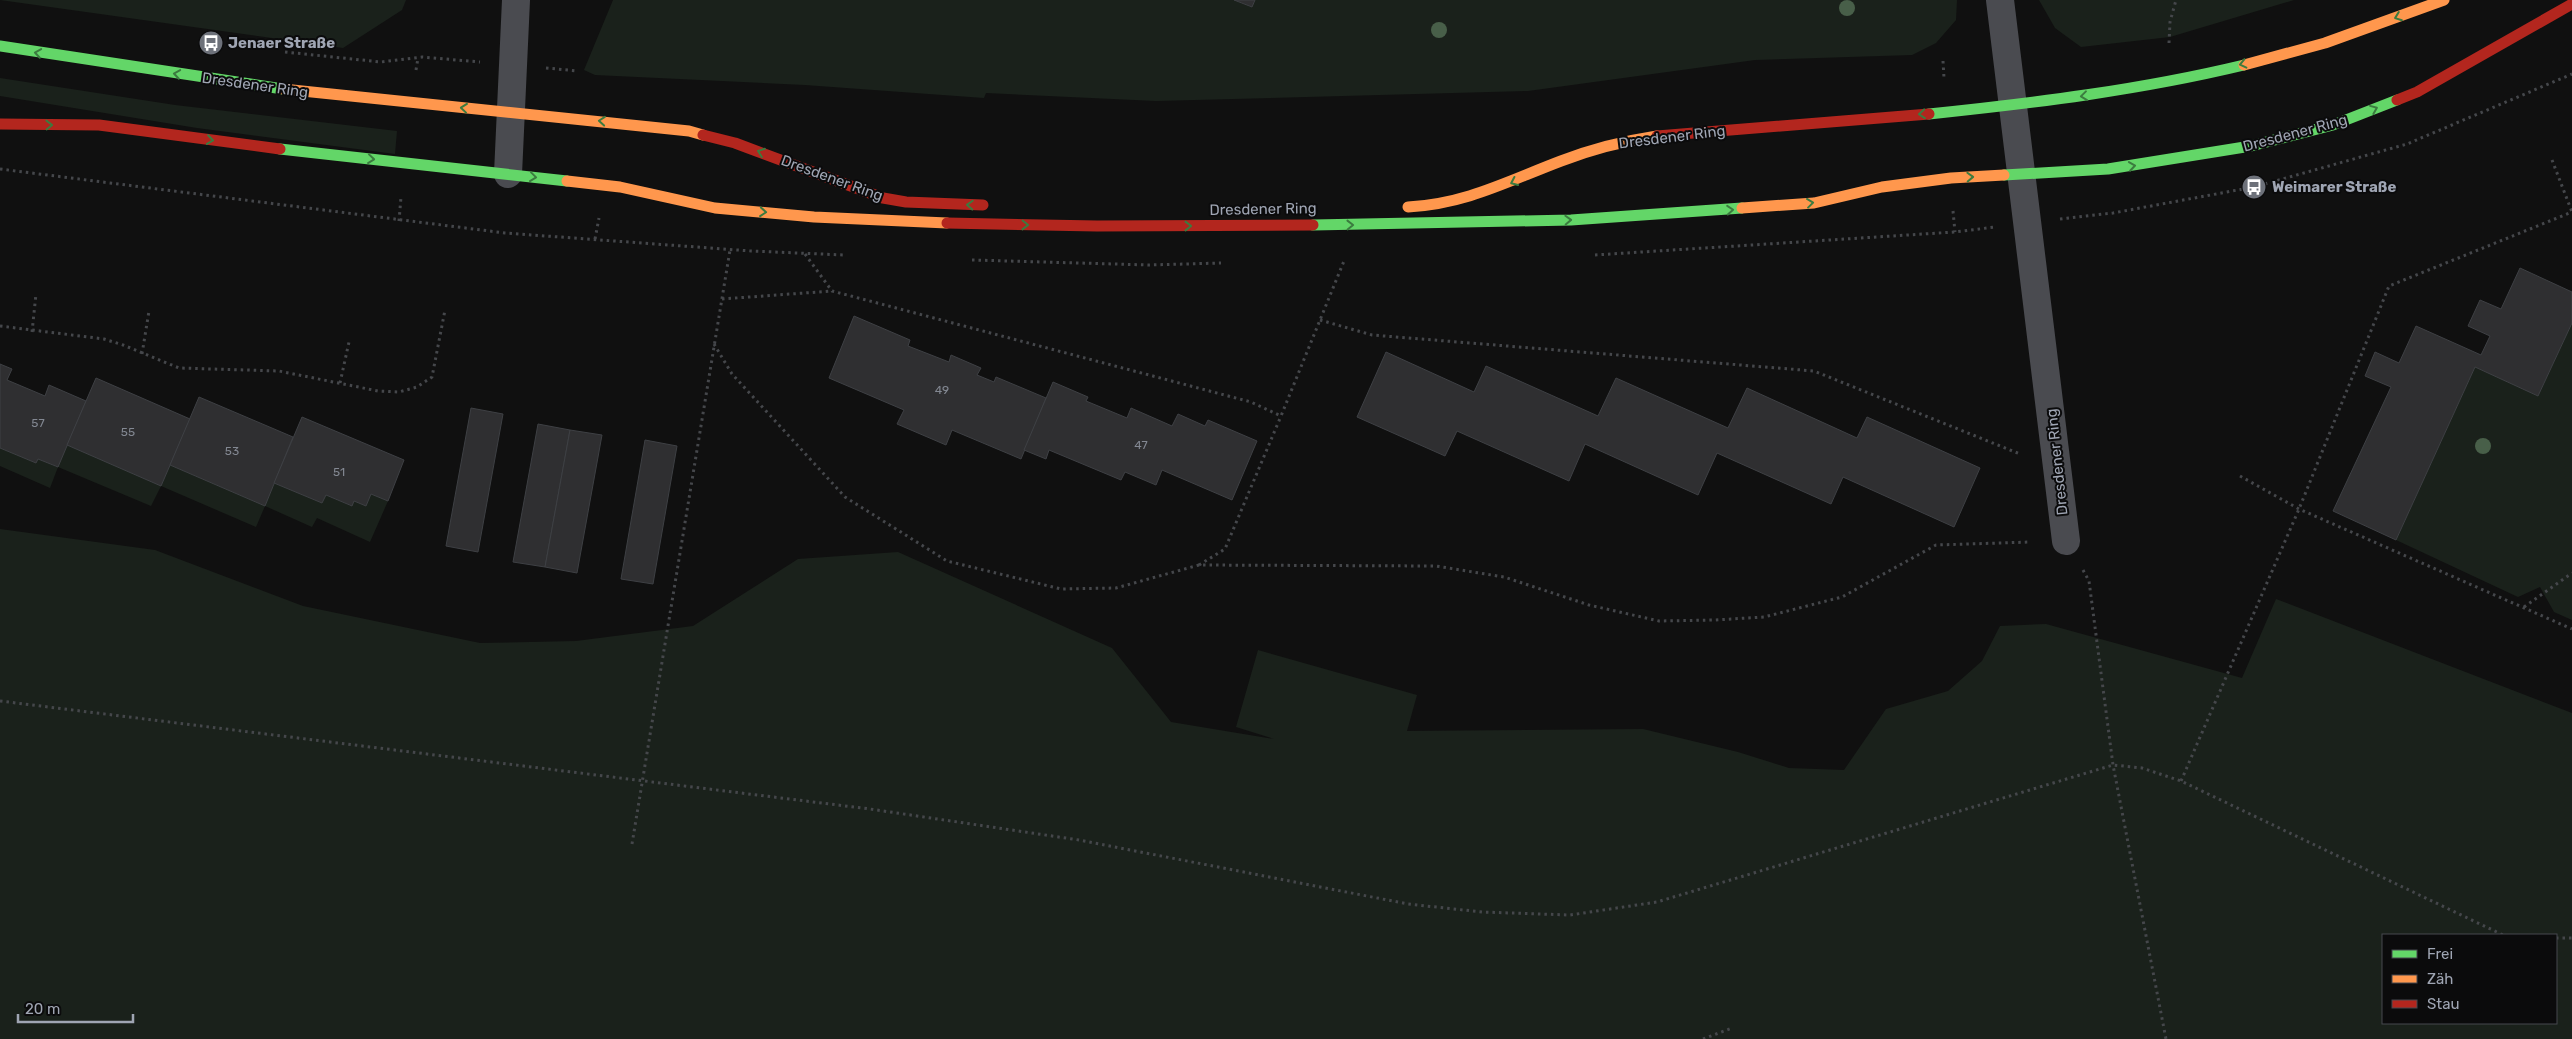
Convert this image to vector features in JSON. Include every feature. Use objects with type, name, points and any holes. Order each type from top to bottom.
[{"type":"street","points":[[508,174],[516,0]]},
{"type":"street","points":[[2000,0],[2014,105]]},
{"type":"street","name":"Dresdener Ring","points":[[1396,207],[1431,207],[1467,200],[1502,188],[1558,162],[1606,145],[1662,135],[1821,124],[2014,105],[2100,94],[2173,80],[2246,64],[2341,37],[2444,0]]},
{"type":"street","name":"Dresdener Ring","points":[[0,124],[99,124],[300,152],[620,187],[667,199],[731,209],[906,222],[1097,226],[1288,226],[1571,220],[1805,204],[1882,187],[1951,178],[2108,170],[2251,146],[2333,125],[2417,92],[2572,4]]},
{"type":"street","name":"Dresdener Ring","points":[[0,46],[302,91],[689,131],[735,143],[883,198],[906,202],[999,206]]},
{"type":"street","name":"Dresdener Ring","points":[[2014,105],[2066,541]]},
{"type":"path","points":[[2169,43],[2170,22],[2176,0]]},
{"type":"path","points":[[280,51],[381,62],[422,57],[578,71]]},
{"type":"path","points":[[2181,782],[2299,509],[2389,286],[2572,212],[2552,160]]},
{"type":"path","points":[[632,844],[730,250]]},
{"type":"path","points":[[805,254],[832,291]]},
{"type":"path","points":[[714,344],[732,374],[845,497],[947,561],[1061,588],[1116,588],[1198,565],[1225,549],[1344,261]]},
{"type":"path","points":[[722,299],[832,291],[1251,402],[1281,416]]},
{"type":"path","points":[[32,332],[36,294]]},
{"type":"path","points":[[0,326],[32,332],[104,339],[178,368],[279,371],[378,391],[399,392],[417,387],[432,376],[445,310]]},
{"type":"path","points":[[142,354],[149,311]]},
{"type":"path","points":[[1320,320],[1372,335],[1814,371],[2058,469]]},
{"type":"path","points":[[340,384],[349,342]]},
{"type":"path","points":[[2240,476],[2299,509],[2572,629]]},
{"type":"path","points":[[1198,565],[1436,566],[1504,577],[1589,605],[1659,621],[1715,620],[1764,617],[1842,597],[1936,545],[2066,541],[2089,581],[2113,765],[2166,1039]]},
{"type":"path","points":[[2523,608],[2572,573]]},
{"type":"path","points":[[0,701],[870,809],[1079,840],[1408,904],[1482,912],[1570,914],[1657,902],[2113,765],[2142,768],[2181,782],[2501,934]]},
{"type":"path","points":[[2557,938],[2572,938]]},
{"type":"path","points":[[1704,1039],[1732,1028]]},
{"type":"shaded area","points":[[0,0],[406,0],[402,10],[343,48]]},
{"type":"shaded area","points":[[613,0],[1234,0],[1251,7],[1255,0],[1957,0],[1956,20],[1936,43],[1912,55],[1755,60],[1528,91],[1156,101],[986,93],[984,98],[805,85],[595,75],[584,70]]},
{"type":"shaded area","points":[[2039,0],[2294,0],[2170,37],[2081,47],[2055,28]]},
{"type":"shaded area","points":[[0,78],[175,105],[397,131],[395,154],[197,128],[0,96]]},
{"type":"shaded area","points":[[2572,323],[2572,620],[2554,612],[2540,587],[2518,597],[2396,540],[2475,367],[2538,396]]},
{"type":"shaded area","points":[[67,445],[161,486],[151,506],[58,467],[50,488],[0,466],[0,448],[36,463],[38,459],[57,467]]},
{"type":"shaded area","points":[[170,465],[265,506],[256,527],[161,486]]},
{"type":"shaded area","points":[[274,483],[322,503],[326,495],[351,506],[354,501],[366,506],[371,494],[388,501],[370,542],[317,518],[312,527],[265,506]]},
{"type":"shaded area","points":[[0,529],[155,550],[303,606],[480,643],[576,641],[693,626],[798,559],[898,552],[1112,648],[1171,722],[1274,739],[1236,727],[1258,650],[1417,695],[1407,731],[1643,729],[1738,752],[1789,768],[1844,770],[1886,709],[1948,691],[1982,661],[2000,626],[2046,624],[2242,678],[2276,599],[2572,713],[2572,1039],[0,1039]]},
{"type":"building","points":[[1234,0],[1255,0],[1252,7]]},
{"type":"building","points":[[2520,268],[2572,292],[2572,323],[2538,396],[2475,367],[2396,540],[2333,511],[2391,387],[2365,376],[2375,352],[2399,363],[2416,326],[2481,355],[2490,336],[2468,326],[2480,300],[2501,309]]},
{"type":"building","points":[[854,316],[910,340],[908,346],[949,362],[951,355],[981,368],[977,375],[994,382],[996,377],[1046,398],[1021,459],[952,430],[946,445],[897,424],[904,410],[829,378]]},
{"type":"building","points":[[1386,352],[1474,392],[1486,366],[1598,416],[1616,378],[1728,428],[1747,388],[1857,438],[1867,417],[1980,468],[1954,527],[1843,477],[1831,504],[1717,453],[1698,495],[1585,444],[1569,481],[1457,431],[1445,456],[1357,417]]},
{"type":"building","points":[[0,364],[12,369],[7,380],[45,396],[49,385],[86,401],[58,467],[38,459],[36,463],[0,448]]},
{"type":"building","points":[[96,378],[190,419],[161,486],[67,445]]},
{"type":"building","points":[[1053,382],[1088,397],[1086,401],[1127,418],[1131,408],[1172,426],[1178,414],[1205,426],[1208,420],[1257,441],[1232,500],[1162,470],[1156,485],[1125,472],[1121,480],[1049,450],[1046,459],[1024,450]]},
{"type":"building","points":[[199,397],[293,437],[265,506],[170,465]]},
{"type":"building","points":[[471,408],[503,414],[478,552],[446,546]]},
{"type":"building","points":[[302,417],[404,460],[388,501],[371,494],[366,506],[354,501],[352,506],[326,495],[322,503],[274,483]]},
{"type":"building","points":[[538,424],[570,430],[545,567],[513,562]]},
{"type":"building","points":[[570,430],[602,435],[577,573],[545,567]]},
{"type":"building","points":[[645,440],[677,446],[653,584],[621,579]]},
{"type":"traffic: fast","points":[[0,46],[283,89]]},
{"type":"traffic: fast","points":[[1929,114],[2127,89],[2244,65]]},
{"type":"traffic: fast","points":[[2004,175],[2108,169],[2251,146],[2333,125],[2397,100]]},
{"type":"traffic: fast","points":[[280,149],[567,181]]},
{"type":"traffic: fast","points":[[1313,225],[1571,220],[1742,208]]},
{"type":"traffic: slow","points":[[2244,65],[2325,43],[2444,0]]},
{"type":"traffic: slow","points":[[283,89],[689,131],[703,135]]},
{"type":"traffic: slow","points":[[1408,207],[1429,205],[1468,196],[1505,184],[1584,153],[1620,143],[1657,136]]},
{"type":"traffic: slow","points":[[1742,208],[1814,203],[1882,187],[1951,178],[2004,175]]},
{"type":"traffic: slow","points":[[567,181],[620,187],[715,208],[814,217],[947,223]]},
{"type":"traffic: jam","points":[[2397,100],[2417,92],[2572,4]]},
{"type":"traffic: jam","points":[[1657,136],[1929,114]]},
{"type":"traffic: jam","points":[[0,124],[99,125],[280,149]]},
{"type":"traffic: jam","points":[[703,135],[735,143],[883,198],[906,202],[983,205]]},
{"type":"traffic: jam","points":[[947,223],[1097,226],[1313,225]]},
{"type":"place","name":"Jenaer Straße","points":[[211,43]]},
{"type":"place","name":"Weimarer Straße","points":[[2254,187]]}]
